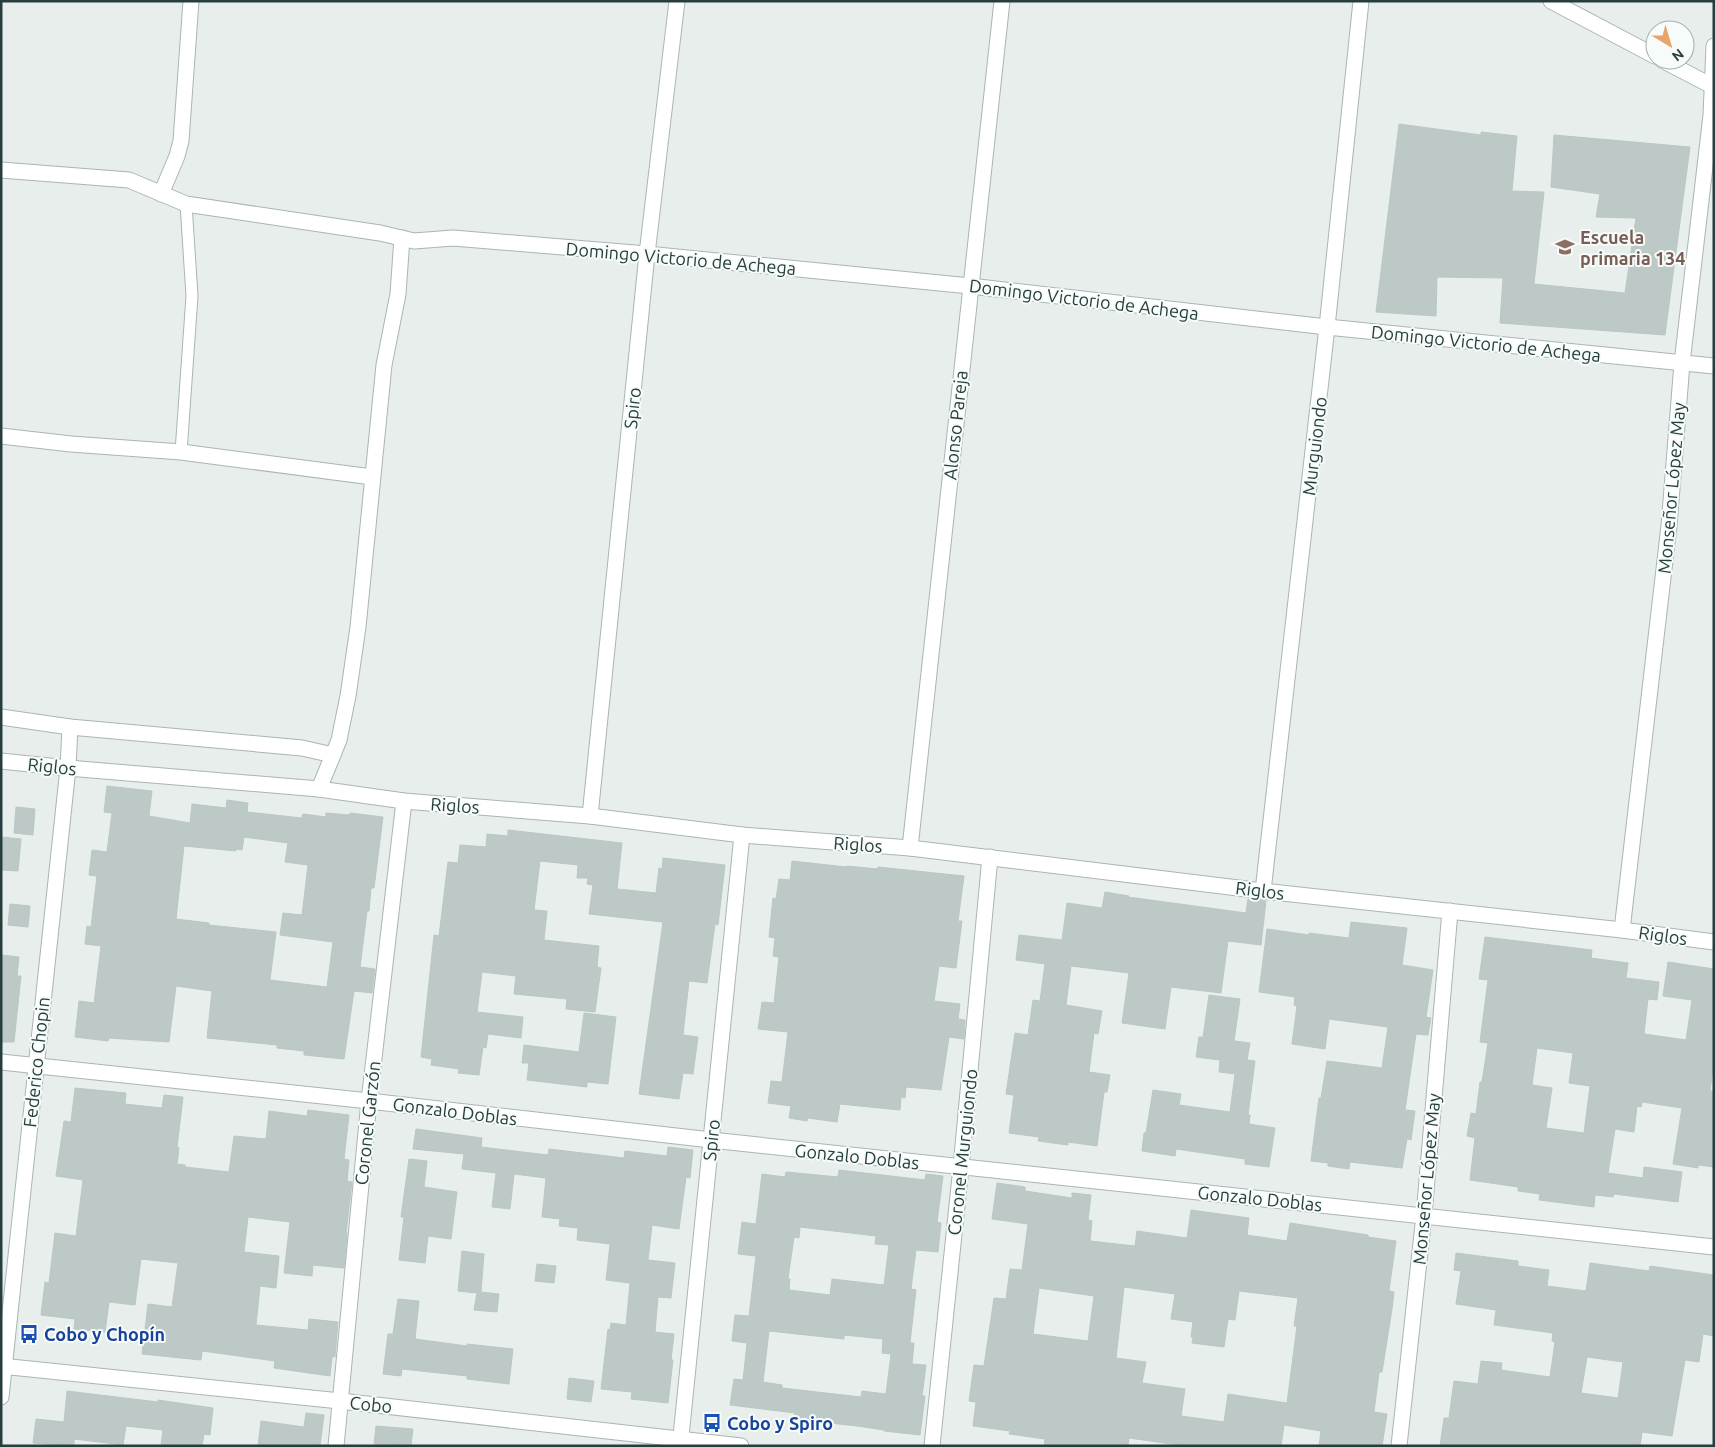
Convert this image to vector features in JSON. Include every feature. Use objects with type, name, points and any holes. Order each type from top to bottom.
[{"type":"street","points":[[161,194],[177,156],[181,141],[191,1]]},
{"type":"street","name":"Spiro","points":[[590,816],[647,254],[677,1]]},
{"type":"street","name":"Alonso Pareja","points":[[910,848],[1002,1]]},
{"type":"street","name":"Murguiondo","points":[[1263,891],[1362,1]]},
{"type":"street","points":[[1552,1],[1645,51]]},
{"type":"street","name":"Monseñor López May","points":[[1622,930],[1669,526],[1682,363],[1711,116],[1714,46]]},
{"type":"street","points":[[1681,70],[1713,87]]},
{"type":"street","name":"Domingo Victorio de Achega","points":[[1,170],[129,180],[186,204],[414,241],[453,238],[647,254],[970,286],[1327,327],[1714,366]]},
{"type":"street","points":[[318,788],[339,740],[351,676],[358,627],[384,365],[398,294],[402,238]]},
{"type":"street","points":[[1,436],[72,444],[181,452],[372,477]]},
{"type":"street","points":[[1,717],[70,727],[302,748],[333,755]]},
{"type":"street","name":"Federico Chopin","points":[[1,1397],[68,768],[70,727]]},
{"type":"street","name":"Riglos","points":[[1,761],[318,788],[404,802],[590,816],[742,835],[910,848],[1263,891],[1622,930],[1714,942]]},
{"type":"street","name":"Coronel Garzón","points":[[336,1446],[369,1101],[404,802]]},
{"type":"street","name":"Spiro","points":[[681,1443],[742,835]]},
{"type":"street","name":"Coronel Murguiondo","points":[[932,1446],[990,858]]},
{"type":"street","name":"Monseñor López May","points":[[1399,1446],[1424,1215],[1450,912]]},
{"type":"street","name":"Gonzalo Doblas","points":[[1,1062],[1714,1247]]},
{"type":"street","name":"Cobo","points":[[3,1367],[340,1401],[681,1443],[741,1446]]},
{"type":"lane","points":[[181,452],[192,296],[186,204]]},
{"type":"building","points":[[1399,124],[1481,135],[1481,132],[1517,136],[1512,191],[1544,192],[1534,284],[1625,293],[1636,218],[1596,217],[1600,194],[1551,187],[1554,135],[1690,147],[1665,335],[1500,323],[1503,278],[1437,277],[1436,316],[1376,312]]},
{"type":"building","points":[[107,786],[152,791],[149,816],[190,823],[192,804],[226,808],[227,800],[248,803],[247,812],[302,818],[303,814],[326,817],[326,813],[350,815],[350,813],[383,817],[374,888],[371,888],[360,967],[375,969],[372,993],[354,991],[344,1059],[304,1055],[304,1051],[277,1048],[277,1045],[207,1038],[212,991],[176,986],[169,1042],[109,1038],[108,1041],[75,1037],[79,1001],[94,1003],[101,946],[85,944],[87,926],[91,927],[97,876],[89,875],[92,850],[107,852],[112,813],[104,812]],"holes":[[[244,837],[288,843],[285,862],[308,865],[302,915],[283,913],[280,935],[333,942],[327,987],[270,980],[276,932],[209,925],[209,923],[176,919],[184,846],[236,851],[236,849],[242,850]]]},
{"type":"building","points":[[16,807],[35,809],[33,835],[14,833]]},
{"type":"building","points":[[508,830],[622,843],[617,889],[656,893],[659,868],[662,869],[663,858],[725,865],[718,925],[715,924],[707,983],[689,981],[683,1035],[698,1037],[693,1074],[683,1073],[679,1099],[639,1094],[663,922],[589,914],[593,885],[587,884],[588,878],[577,878],[578,865],[540,861],[534,910],[547,911],[544,940],[599,946],[597,967],[601,968],[595,1012],[566,1009],[567,999],[514,994],[516,976],[482,972],[477,1012],[523,1017],[521,1038],[488,1034],[486,1048],[483,1047],[479,1075],[458,1073],[459,1069],[431,1065],[432,1059],[421,1057],[434,935],[439,936],[448,862],[458,863],[460,845],[486,847],[487,834],[508,836]]},
{"type":"building","points":[[1,837],[21,839],[18,871],[1,870]]},
{"type":"building","points":[[792,861],[964,876],[958,921],[962,921],[956,968],[939,966],[934,1001],[960,1004],[958,1019],[965,1020],[964,1039],[949,1037],[941,1090],[906,1087],[905,1098],[901,1097],[900,1110],[840,1104],[837,1122],[808,1118],[807,1121],[789,1118],[791,1106],[768,1103],[771,1081],[782,1082],[788,1032],[758,1029],[762,1002],[774,1003],[779,957],[773,956],[775,938],[769,937],[773,898],[776,899],[779,879],[790,880]]},
{"type":"building","points":[[1105,892],[1128,897],[1246,913],[1248,899],[1266,901],[1261,945],[1228,941],[1221,993],[1171,987],[1165,1029],[1122,1023],[1129,973],[1071,966],[1066,1005],[1102,1011],[1098,1034],[1094,1033],[1089,1072],[1110,1075],[1107,1092],[1104,1092],[1097,1146],[1068,1142],[1068,1145],[1038,1141],[1039,1137],[1009,1133],[1014,1095],[1006,1094],[1015,1033],[1028,1035],[1033,1000],[1040,1001],[1045,964],[1016,960],[1019,935],[1062,940],[1067,903],[1102,908]]},
{"type":"building","points":[[10,904],[30,906],[28,927],[8,925]]},
{"type":"building","points":[[1351,922],[1407,928],[1402,965],[1433,970],[1426,1017],[1431,1018],[1428,1035],[1416,1034],[1405,1110],[1415,1111],[1411,1140],[1407,1139],[1402,1168],[1350,1162],[1349,1169],[1328,1166],[1328,1163],[1311,1161],[1319,1098],[1321,1098],[1327,1061],[1382,1068],[1388,1027],[1329,1019],[1325,1049],[1292,1044],[1297,1006],[1294,1005],[1295,997],[1259,992],[1267,929],[1349,938]]},
{"type":"building","points":[[1485,937],[1592,950],[1591,958],[1628,963],[1626,978],[1659,982],[1657,1000],[1648,999],[1644,1034],[1686,1040],[1692,1000],[1663,996],[1668,962],[1714,969],[1714,1061],[1710,1091],[1714,1091],[1714,1167],[1698,1165],[1698,1168],[1673,1164],[1682,1108],[1642,1102],[1641,1107],[1637,1106],[1634,1132],[1615,1129],[1608,1173],[1643,1178],[1644,1167],[1682,1172],[1678,1202],[1614,1194],[1613,1197],[1595,1195],[1594,1207],[1539,1200],[1540,1194],[1518,1191],[1518,1187],[1470,1180],[1475,1138],[1467,1136],[1471,1113],[1476,1114],[1488,1043],[1480,1042],[1488,980],[1479,979]],"holes":[[[1537,1048],[1573,1053],[1569,1083],[1590,1086],[1584,1133],[1546,1128],[1552,1088],[1532,1085]]]},
{"type":"building","points":[[1,955],[19,957],[17,976],[21,976],[14,1042],[1,1042]]},
{"type":"building","points":[[1209,995],[1240,999],[1234,1041],[1250,1043],[1247,1060],[1255,1061],[1248,1115],[1250,1115],[1249,1124],[1275,1128],[1269,1167],[1245,1164],[1245,1159],[1176,1149],[1175,1156],[1142,1151],[1153,1090],[1181,1094],[1179,1105],[1230,1112],[1235,1074],[1219,1072],[1220,1060],[1196,1057],[1199,1037],[1203,1037]]},
{"type":"building","points":[[584,1013],[616,1017],[608,1084],[587,1082],[587,1087],[527,1080],[529,1063],[522,1063],[524,1045],[579,1052]]},
{"type":"building","points":[[75,1088],[126,1093],[125,1104],[162,1108],[164,1095],[183,1097],[177,1147],[179,1148],[177,1164],[185,1165],[185,1167],[229,1172],[234,1136],[266,1139],[269,1111],[307,1116],[308,1110],[349,1115],[344,1159],[349,1160],[347,1181],[352,1182],[344,1268],[313,1265],[312,1276],[284,1273],[290,1222],[248,1217],[244,1252],[279,1256],[276,1288],[260,1286],[256,1325],[308,1330],[309,1319],[338,1322],[335,1357],[332,1357],[330,1376],[274,1368],[275,1361],[202,1351],[201,1360],[142,1354],[148,1304],[172,1307],[178,1263],[141,1259],[135,1305],[109,1302],[105,1332],[74,1329],[75,1319],[41,1315],[45,1282],[49,1283],[55,1233],[76,1236],[83,1180],[56,1176],[64,1121],[71,1122]]},
{"type":"building","points":[[416,1129],[482,1138],[481,1147],[548,1155],[549,1149],[624,1158],[625,1151],[667,1156],[668,1147],[693,1150],[690,1178],[686,1177],[679,1229],[652,1225],[648,1260],[675,1263],[671,1298],[658,1297],[655,1332],[674,1334],[668,1403],[631,1399],[632,1392],[601,1389],[608,1329],[610,1330],[611,1323],[626,1325],[630,1283],[606,1280],[610,1244],[577,1240],[578,1228],[559,1226],[560,1219],[542,1217],[546,1178],[514,1174],[510,1209],[492,1207],[496,1173],[462,1169],[464,1154],[413,1149]]},
{"type":"building","points":[[409,1159],[427,1161],[424,1187],[457,1192],[451,1239],[428,1236],[425,1263],[399,1260],[404,1217],[401,1217]]},
{"type":"building","points":[[839,1170],[925,1180],[926,1174],[943,1176],[937,1222],[941,1223],[938,1252],[916,1250],[911,1289],[916,1290],[910,1343],[914,1343],[912,1364],[926,1365],[922,1396],[925,1396],[920,1435],[794,1419],[795,1413],[730,1405],[734,1379],[743,1380],[747,1343],[732,1341],[735,1315],[749,1316],[756,1256],[738,1254],[742,1222],[756,1224],[762,1174],[785,1177],[786,1172],[838,1177]],"holes":[[[800,1227],[876,1236],[875,1244],[889,1245],[884,1285],[832,1279],[830,1295],[789,1290],[790,1279],[788,1279],[794,1237],[799,1238]],[[769,1331],[844,1339],[844,1335],[883,1339],[882,1353],[891,1354],[886,1394],[862,1391],[861,1397],[782,1388],[782,1385],[763,1382]]]},
{"type":"building","points":[[997,1183],[1025,1187],[1025,1191],[1072,1198],[1072,1193],[1091,1195],[1088,1220],[1092,1221],[1090,1241],[1135,1246],[1137,1231],[1187,1238],[1191,1210],[1249,1218],[1247,1235],[1287,1241],[1290,1223],[1396,1241],[1389,1291],[1394,1292],[1392,1309],[1382,1372],[1379,1372],[1374,1412],[1387,1414],[1382,1446],[1319,1446],[1321,1431],[1284,1425],[1281,1446],[1186,1446],[1129,1438],[1128,1446],[1044,1446],[1045,1439],[1009,1434],[1010,1431],[973,1426],[976,1402],[969,1401],[974,1365],[984,1366],[994,1298],[1006,1299],[1010,1269],[1022,1270],[1028,1224],[992,1219]],"holes":[[[1124,1287],[1175,1294],[1171,1319],[1193,1322],[1192,1343],[1224,1347],[1228,1319],[1235,1320],[1239,1291],[1298,1298],[1294,1326],[1297,1326],[1287,1403],[1228,1394],[1224,1422],[1181,1416],[1185,1389],[1142,1383],[1146,1362],[1116,1358]],[[1039,1288],[1094,1296],[1088,1341],[1033,1334]]]},
{"type":"building","points":[[462,1251],[484,1254],[481,1292],[499,1294],[497,1312],[474,1310],[477,1293],[458,1291]]},
{"type":"building","points":[[1456,1253],[1518,1261],[1518,1266],[1549,1270],[1547,1286],[1586,1291],[1590,1263],[1649,1271],[1650,1266],[1714,1275],[1714,1336],[1703,1334],[1699,1362],[1685,1360],[1672,1436],[1642,1432],[1640,1446],[1440,1446],[1444,1418],[1449,1418],[1454,1381],[1478,1384],[1481,1361],[1502,1363],[1501,1370],[1550,1377],[1555,1342],[1552,1341],[1553,1333],[1494,1325],[1496,1310],[1456,1304],[1461,1271],[1454,1270]],"holes":[[[1587,1357],[1623,1362],[1618,1398],[1581,1393]]]},
{"type":"building","points":[[537,1264],[556,1266],[554,1283],[535,1281]]},
{"type":"building","points":[[398,1299],[419,1301],[415,1339],[467,1346],[467,1344],[513,1349],[509,1384],[467,1379],[467,1376],[402,1369],[401,1376],[383,1374],[388,1334],[393,1334]]},
{"type":"building","points":[[569,1378],[594,1381],[591,1402],[567,1399]]},
{"type":"building","points":[[67,1391],[158,1402],[158,1400],[213,1408],[210,1435],[204,1434],[202,1446],[161,1446],[163,1430],[126,1426],[123,1445],[74,1439],[74,1446],[33,1443],[36,1419],[64,1422]]},
{"type":"building","points":[[306,1413],[324,1415],[320,1446],[258,1446],[261,1421],[304,1427]]},
{"type":"building","points":[[376,1426],[413,1429],[411,1446],[374,1444]]},
{"type":"place","name":"Escuela primaria 134","points":[[1565,247]]},
{"type":"place","name":"Cobo y Chopín","points":[[29,1334]]},
{"type":"place","name":"Cobo y Spiro","points":[[712,1423]]}]
